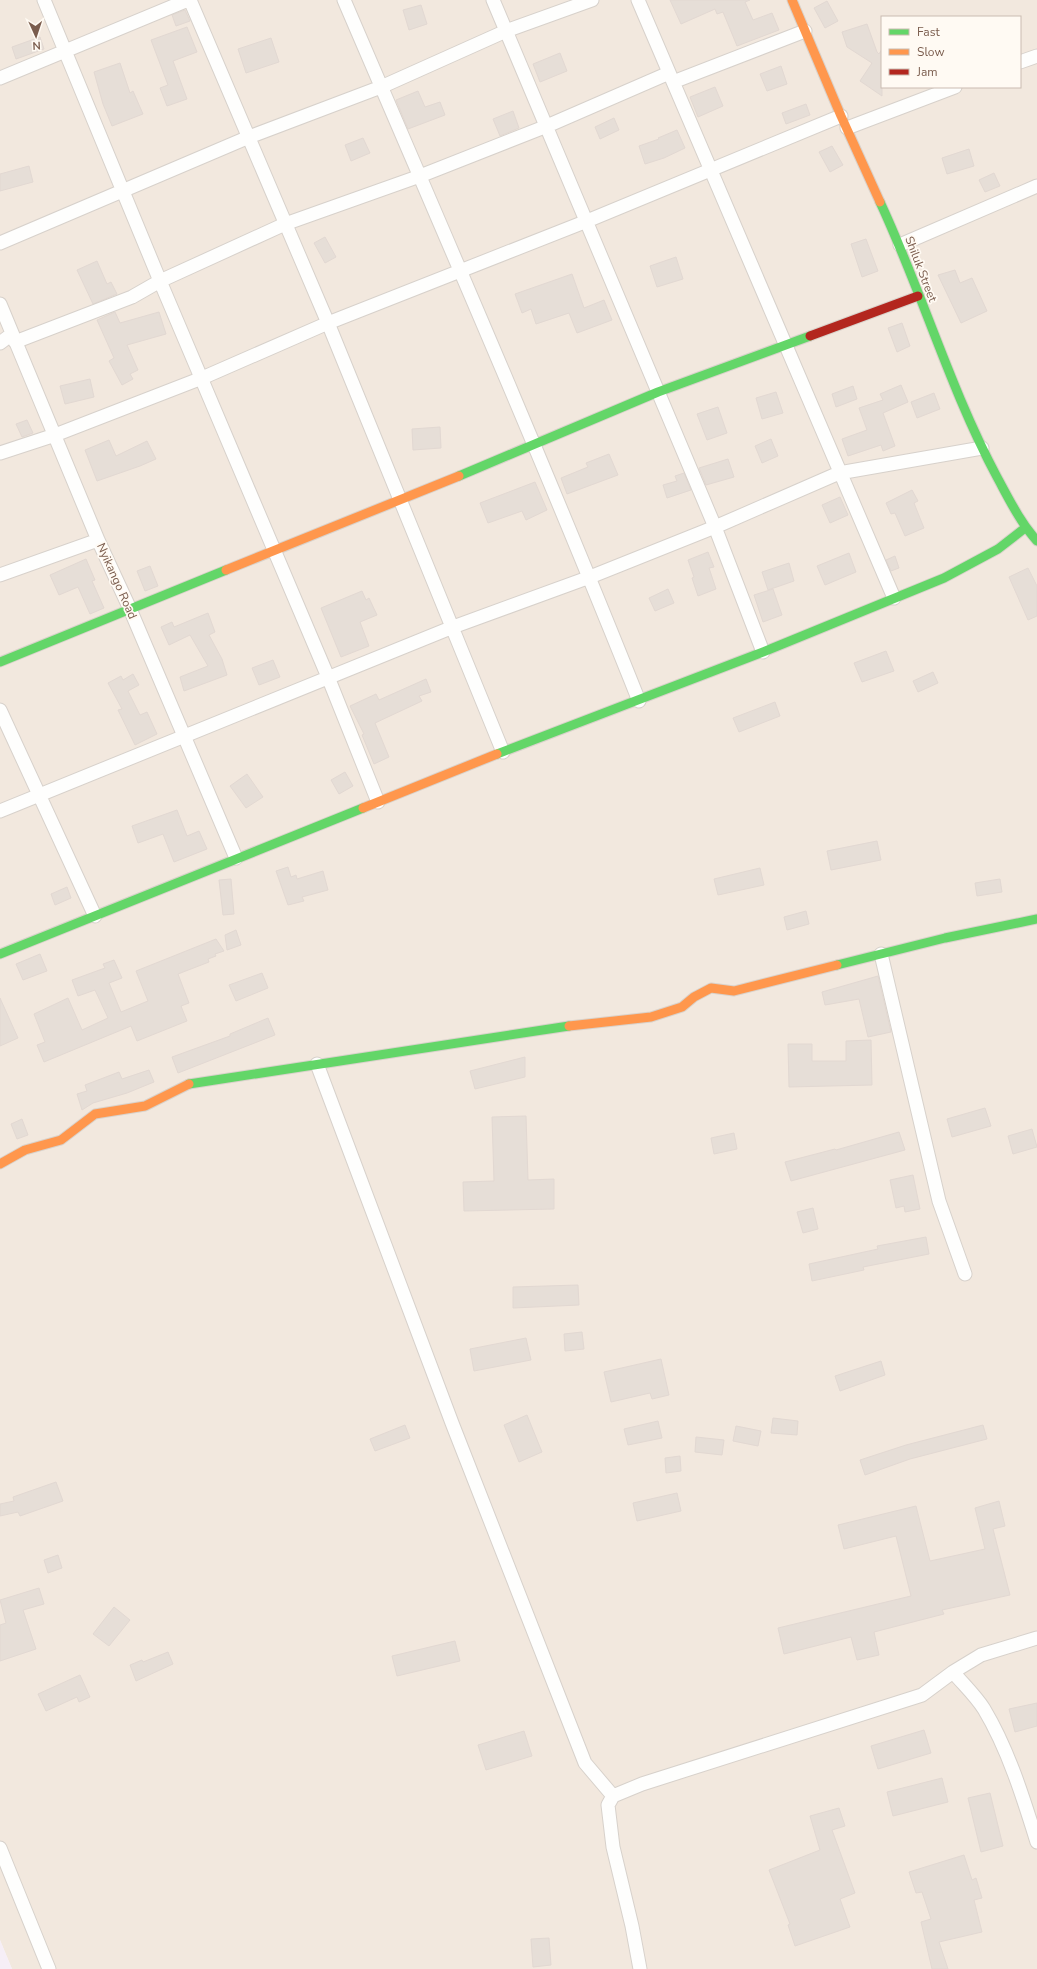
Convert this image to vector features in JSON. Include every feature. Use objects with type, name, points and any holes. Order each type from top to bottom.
[{"type":"street","points":[[44,0],[122,191],[328,677],[378,802]]},
{"type":"street","points":[[0,78],[189,0],[328,323],[503,752]]},
{"type":"street","points":[[344,0],[590,577],[639,701]]},
{"type":"street","points":[[493,0],[715,527],[763,652]]},
{"type":"street","points":[[0,243],[249,137],[381,87],[506,31],[592,0]]},
{"type":"street","points":[[638,0],[839,473],[894,598]]},
{"type":"street","name":"Shiluk Street","points":[[792,0],[841,116],[900,245],[918,296],[982,448],[1025,528],[1037,541]]},
{"type":"street","points":[[0,343],[132,297],[160,281],[285,224],[420,176],[671,77],[805,31]]},
{"type":"street","points":[[1021,62],[1037,56]]},
{"type":"street","points":[[847,128],[952,88]]},
{"type":"street","points":[[0,453],[55,435],[202,378],[328,323],[587,221],[841,116]]},
{"type":"street","points":[[900,245],[1037,186]]},
{"type":"street","points":[[0,662],[534,446],[658,392],[918,296]]},
{"type":"street","name":"Nyikango Road","points":[[0,304],[98,540],[130,609],[236,858]]},
{"type":"street","points":[[0,811],[453,627],[590,577],[715,527],[839,473],[982,448]]},
{"type":"street","points":[[0,954],[236,858],[503,752],[639,701],[763,652],[944,578],[998,549],[1025,528]]},
{"type":"street","points":[[0,575],[98,540]]},
{"type":"street","points":[[0,710],[95,916]]},
{"type":"street","points":[[0,1164],[25,1150],[61,1140],[95,1114],[145,1106],[187,1084],[591,1023],[651,1017],[682,1007],[694,996],[711,988],[734,991],[945,938],[1037,919]]},
{"type":"street","points":[[881,954],[939,1201],[965,1274]]},
{"type":"street","points":[[317,1064],[452,1423],[586,1763],[612,1796]]},
{"type":"street","points":[[640,1969],[632,1926],[613,1847],[608,1805],[612,1796],[649,1782],[922,1695],[953,1672],[981,1655],[1037,1638]]},
{"type":"street","points":[[953,1672],[983,1708],[996,1732],[1023,1799],[1037,1842]]},
{"type":"street","points":[[0,1848],[49,1969]]},
{"type":"shaded area","points":[[0,0],[1037,0],[1037,1969],[12,1969],[0,1940]]},
{"type":"shaded area","points":[[0,1940],[12,1969],[0,1969]]},
{"type":"building","points":[[670,0],[750,0],[745,2],[753,20],[772,13],[779,30],[737,46],[723,12],[717,14],[715,9],[681,24]]},
{"type":"building","points":[[827,1],[838,21],[825,28],[814,8]]},
{"type":"building","points":[[421,5],[427,24],[409,30],[403,10]]},
{"type":"building","points":[[185,10],[190,21],[176,26],[172,15]]},
{"type":"building","points":[[867,24],[877,52],[879,54],[881,51],[882,96],[860,81],[872,63],[847,47],[842,32]]},
{"type":"building","points":[[187,27],[197,52],[173,61],[187,99],[167,106],[160,88],[168,85],[151,40]]},
{"type":"building","points":[[40,37],[44,49],[16,59],[12,47]]},
{"type":"building","points":[[271,38],[279,62],[246,73],[238,49]]},
{"type":"building","points":[[560,53],[567,71],[540,82],[533,64]]},
{"type":"building","points":[[120,63],[130,93],[133,91],[143,114],[112,126],[103,104],[94,72]]},
{"type":"building","points":[[781,66],[787,84],[767,91],[760,74]]},
{"type":"building","points":[[715,87],[723,106],[698,117],[690,97]]},
{"type":"building","points":[[418,91],[425,107],[440,102],[445,115],[408,129],[396,100]]},
{"type":"building","points":[[806,104],[810,115],[786,124],[782,113]]},
{"type":"building","points":[[513,111],[519,128],[500,136],[493,119]]},
{"type":"building","points":[[614,118],[619,130],[600,139],[595,127]]},
{"type":"building","points":[[677,130],[685,148],[664,158],[645,164],[639,146],[659,139],[658,138]]},
{"type":"building","points":[[363,138],[370,153],[351,161],[345,145]]},
{"type":"building","points":[[832,146],[843,165],[830,172],[819,152]]},
{"type":"building","points":[[969,149],[974,166],[947,174],[942,158]]},
{"type":"building","points":[[29,166],[33,182],[0,191],[0,174]]},
{"type":"building","points":[[994,173],[1000,186],[985,192],[979,180]]},
{"type":"building","points":[[325,237],[336,257],[325,263],[314,243]]},
{"type":"building","points":[[866,239],[878,271],[862,277],[851,244]]},
{"type":"building","points":[[676,257],[683,279],[657,287],[650,266]]},
{"type":"building","points":[[97,261],[107,284],[111,282],[117,294],[93,304],[77,270]]},
{"type":"building","points":[[955,270],[960,283],[972,278],[987,311],[961,323],[938,275]]},
{"type":"building","points":[[572,274],[584,308],[604,300],[612,320],[577,333],[569,313],[536,324],[531,309],[522,313],[515,294]]},
{"type":"building","points":[[115,312],[120,323],[159,312],[166,334],[127,345],[138,370],[130,374],[133,379],[122,385],[109,361],[114,358],[97,320]]},
{"type":"building","points":[[902,323],[910,346],[897,352],[888,328]]},
{"type":"building","points":[[90,379],[94,397],[65,404],[60,386]]},
{"type":"building","points":[[901,385],[908,402],[883,413],[895,446],[883,451],[881,445],[848,456],[842,439],[867,430],[859,408],[883,400],[880,394]]},
{"type":"building","points":[[853,386],[857,399],[836,407],[832,394]]},
{"type":"building","points":[[776,392],[783,413],[762,419],[756,398]]},
{"type":"building","points":[[934,393],[940,409],[917,418],[911,402]]},
{"type":"building","points":[[718,407],[727,433],[707,440],[697,414]]},
{"type":"building","points":[[27,420],[33,433],[22,437],[16,424]]},
{"type":"building","points":[[440,427],[441,448],[413,450],[412,429]]},
{"type":"building","points":[[771,439],[778,456],[762,463],[755,446]]},
{"type":"building","points":[[109,440],[116,456],[147,441],[156,459],[97,481],[85,450]]},
{"type":"building","points":[[609,454],[618,475],[567,494],[561,478],[588,467],[586,463]]},
{"type":"building","points":[[728,459],[734,477],[706,485],[699,468]]},
{"type":"building","points":[[684,473],[691,490],[667,498],[663,485],[677,481],[675,476]]},
{"type":"building","points":[[535,482],[547,510],[526,520],[522,511],[488,523],[480,503]]},
{"type":"building","points":[[912,490],[918,501],[914,503],[924,528],[905,536],[895,513],[891,514],[886,503]]},
{"type":"building","points":[[840,497],[848,515],[830,523],[822,505]]},
{"type":"building","points":[[708,552],[714,567],[709,568],[716,589],[698,596],[692,578],[694,577],[688,560]]},
{"type":"building","points":[[849,553],[856,572],[825,585],[817,566]]},
{"type":"building","points":[[895,556],[899,568],[891,571],[886,560]]},
{"type":"building","points":[[86,559],[95,580],[92,581],[104,608],[90,614],[78,587],[59,595],[50,575]]},
{"type":"building","points":[[789,563],[794,581],[768,590],[762,572]]},
{"type":"building","points":[[150,566],[158,586],[145,591],[137,571]]},
{"type":"building","points":[[1028,568],[1037,586],[1037,616],[1028,620],[1009,577]]},
{"type":"building","points":[[668,589],[674,603],[655,611],[649,598]]},
{"type":"building","points":[[773,589],[782,615],[763,622],[754,595]]},
{"type":"building","points":[[362,591],[366,600],[369,598],[377,615],[360,622],[369,646],[341,657],[321,608]]},
{"type":"building","points":[[208,613],[215,632],[209,635],[222,659],[227,675],[184,691],[180,677],[208,666],[190,635],[169,645],[161,627],[172,622],[174,627]]},
{"type":"building","points":[[886,651],[894,671],[862,682],[854,663]]},
{"type":"building","points":[[273,660],[280,677],[259,685],[252,668]]},
{"type":"building","points":[[933,672],[938,683],[918,692],[913,681]]},
{"type":"building","points":[[133,674],[139,685],[128,691],[140,715],[147,712],[157,734],[135,745],[118,710],[122,709],[108,683],[121,676],[123,680]]},
{"type":"building","points":[[426,679],[431,692],[419,696],[422,701],[375,723],[389,757],[374,764],[362,735],[364,734],[350,706],[376,694],[379,700]]},
{"type":"building","points":[[775,702],[780,716],[739,732],[733,718]]},
{"type":"building","points":[[345,772],[353,786],[339,794],[331,780]]},
{"type":"building","points":[[247,774],[263,797],[246,808],[230,786]]},
{"type":"building","points":[[177,810],[187,836],[199,831],[207,849],[174,862],[163,834],[138,843],[132,826]]},
{"type":"building","points":[[877,841],[881,860],[831,870],[827,851]]},
{"type":"building","points":[[288,867],[291,877],[296,875],[297,879],[323,871],[328,890],[302,897],[304,901],[288,905],[276,871]]},
{"type":"building","points":[[760,868],[764,885],[718,895],[714,879]]},
{"type":"building","points":[[231,879],[234,914],[223,915],[219,880]]},
{"type":"building","points":[[1000,879],[1002,892],[977,896],[975,883]]},
{"type":"building","points":[[67,887],[71,898],[55,905],[51,894]]},
{"type":"building","points":[[806,911],[809,924],[787,930],[784,917]]},
{"type":"building","points":[[236,930],[241,945],[227,950],[225,935]]},
{"type":"building","points":[[216,939],[224,951],[215,954],[216,956],[208,959],[209,962],[178,974],[189,1003],[181,1006],[187,1021],[137,1041],[131,1026],[44,1062],[37,1045],[45,1042],[34,1014],[68,998],[82,1030],[108,1018],[95,990],[78,996],[72,980],[105,968],[103,964],[114,960],[122,978],[109,983],[121,1012],[148,1001],[136,971]]},
{"type":"building","points":[[40,954],[47,971],[23,980],[16,964]]},
{"type":"building","points":[[262,973],[268,988],[236,1001],[229,985]]},
{"type":"building","points":[[878,976],[891,1032],[868,1037],[859,999],[825,1005],[822,992]]},
{"type":"building","points":[[0,998],[18,1038],[0,1046]]},
{"type":"building","points":[[268,1018],[275,1035],[178,1073],[172,1057],[230,1036],[230,1034]]},
{"type":"building","points":[[871,1040],[872,1085],[789,1087],[788,1044],[812,1044],[812,1061],[846,1061],[846,1041]]},
{"type":"building","points":[[525,1057],[525,1077],[475,1089],[470,1071]]},
{"type":"building","points":[[149,1070],[154,1082],[127,1093],[93,1103],[82,1110],[77,1094],[87,1091],[85,1085],[119,1072],[122,1079]]},
{"type":"building","points":[[985,1108],[991,1126],[952,1137],[947,1119]]},
{"type":"building","points":[[526,1116],[528,1180],[554,1179],[554,1209],[464,1211],[463,1182],[494,1181],[492,1117]]},
{"type":"building","points":[[22,1119],[28,1135],[17,1139],[11,1124]]},
{"type":"building","points":[[1032,1129],[1037,1147],[1013,1154],[1008,1136]]},
{"type":"building","points":[[899,1132],[905,1150],[791,1181],[785,1162],[835,1149],[836,1150]]},
{"type":"building","points":[[734,1133],[737,1149],[714,1154],[711,1138]]},
{"type":"building","points":[[913,1175],[920,1209],[905,1212],[904,1206],[896,1208],[890,1180]]},
{"type":"building","points":[[813,1208],[818,1229],[803,1233],[797,1212]]},
{"type":"building","points":[[926,1237],[929,1254],[863,1267],[864,1270],[812,1281],[809,1264],[878,1249],[877,1246]]},
{"type":"building","points":[[578,1285],[579,1305],[513,1308],[513,1287]]},
{"type":"building","points":[[582,1332],[584,1349],[565,1351],[564,1334]]},
{"type":"building","points":[[526,1338],[531,1360],[474,1371],[470,1349]]},
{"type":"building","points":[[661,1359],[669,1395],[652,1399],[650,1393],[611,1402],[604,1372]]},
{"type":"building","points":[[881,1361],[885,1375],[840,1391],[835,1376]]},
{"type":"building","points":[[527,1415],[542,1452],[519,1462],[504,1425]]},
{"type":"building","points":[[773,1418],[798,1421],[797,1435],[771,1433]]},
{"type":"building","points":[[658,1421],[662,1438],[628,1445],[624,1429]]},
{"type":"building","points":[[405,1425],[410,1438],[375,1451],[370,1439]]},
{"type":"building","points":[[983,1425],[987,1439],[910,1459],[865,1475],[860,1460],[906,1445]]},
{"type":"building","points":[[736,1426],[761,1431],[758,1446],[733,1441]]},
{"type":"building","points":[[696,1437],[724,1440],[722,1455],[695,1452]]},
{"type":"building","points":[[680,1456],[681,1471],[666,1473],[665,1458]]},
{"type":"building","points":[[56,1482],[63,1501],[20,1516],[18,1512],[0,1516],[0,1504],[14,1501],[13,1497]]},
{"type":"building","points":[[677,1493],[681,1511],[637,1521],[633,1503]]},
{"type":"building","points":[[999,1501],[1005,1526],[993,1529],[1010,1595],[942,1610],[944,1614],[874,1632],[879,1655],[857,1660],[851,1637],[784,1654],[778,1628],[911,1596],[896,1536],[844,1549],[838,1525],[916,1506],[930,1561],[985,1549],[975,1508]]},
{"type":"building","points":[[58,1555],[62,1568],[48,1573],[44,1560]]},
{"type":"building","points":[[39,1588],[44,1604],[23,1610],[36,1649],[0,1661],[0,1625],[6,1623],[0,1600]]},
{"type":"building","points":[[114,1607],[130,1620],[109,1646],[93,1634]]},
{"type":"building","points":[[455,1641],[460,1661],[397,1676],[392,1656]]},
{"type":"building","points":[[168,1652],[173,1664],[136,1681],[130,1665],[142,1660],[143,1662]]},
{"type":"building","points":[[80,1675],[90,1697],[79,1702],[77,1697],[46,1711],[38,1694]]},
{"type":"building","points":[[1037,1703],[1037,1726],[1015,1732],[1009,1709]]},
{"type":"building","points":[[924,1730],[931,1753],[878,1769],[871,1746]]},
{"type":"building","points":[[524,1731],[532,1756],[486,1770],[478,1745]]},
{"type":"building","points":[[942,1778],[948,1802],[893,1816],[887,1792]]},
{"type":"building","points":[[990,1793],[1003,1846],[981,1852],[968,1798]]},
{"type":"building","points":[[839,1808],[845,1826],[832,1830],[855,1893],[840,1899],[850,1927],[795,1946],[788,1925],[790,1924],[769,1870],[820,1850],[810,1816]]},
{"type":"building","points":[[964,1855],[972,1880],[976,1878],[982,1898],[974,1900],[982,1932],[939,1942],[948,1969],[932,1969],[921,1922],[931,1919],[922,1892],[916,1893],[909,1872]]},
{"type":"building","points":[[549,1938],[551,1965],[533,1967],[531,1939]]},
{"type":"traffic: fast","points":[[880,202],[950,375],[980,444],[1015,510],[1037,541]]},
{"type":"traffic: fast","points":[[459,476],[658,392],[810,336]]},
{"type":"traffic: fast","points":[[497,754],[763,652],[944,578],[998,549],[1025,528]]},
{"type":"traffic: fast","points":[[0,662],[226,570]]},
{"type":"traffic: fast","points":[[0,954],[363,808]]},
{"type":"traffic: fast","points":[[837,965],[945,938],[1037,919]]},
{"type":"traffic: fast","points":[[189,1084],[569,1026]]},
{"type":"traffic: slow","points":[[792,0],[841,116],[880,202]]},
{"type":"traffic: slow","points":[[226,570],[459,476]]},
{"type":"traffic: slow","points":[[363,808],[497,754]]},
{"type":"traffic: slow","points":[[569,1026],[651,1017],[682,1007],[694,997],[711,988],[734,991],[837,965]]},
{"type":"traffic: slow","points":[[0,1164],[25,1150],[61,1140],[95,1114],[145,1106],[189,1084]]},
{"type":"traffic: jam","points":[[810,336],[918,296]]}]
